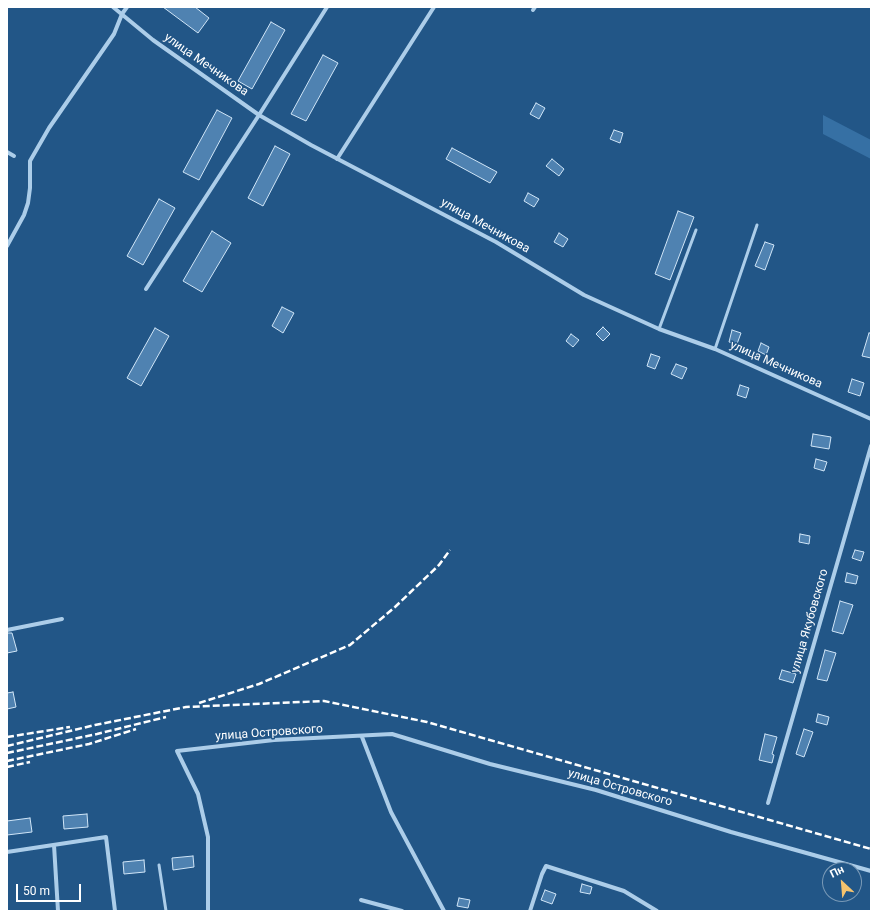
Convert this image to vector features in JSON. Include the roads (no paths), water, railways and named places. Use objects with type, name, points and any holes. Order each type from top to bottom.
[{"type":"street","name":"улица Мечникова","points":[[113,7],[153,40],[259,115],[337,159],[496,242],[584,295],[659,329],[716,349],[871,419]]},
{"type":"street","points":[[7,246],[24,215],[28,203],[30,188],[30,161],[49,128],[114,34],[122,14],[127,7]]},
{"type":"street","points":[[146,289],[327,7]]},
{"type":"street","points":[[337,159],[434,7]]},
{"type":"street","points":[[7,152],[14,156]]},
{"type":"street","name":"улица Якубовского","points":[[768,803],[871,446]]},
{"type":"street","points":[[7,630],[62,620]]},
{"type":"street","name":"улица Островского","points":[[208,911],[208,837],[198,794],[177,751],[274,740],[362,737],[392,734],[490,764],[596,790],[732,832],[871,871]]},
{"type":"street","points":[[362,737],[391,812],[444,911]]},
{"type":"street","points":[[7,852],[106,837],[115,911]]},
{"type":"street","points":[[54,845],[58,911]]},
{"type":"street","points":[[530,911],[546,866],[624,891],[657,911]]},
{"type":"street","points":[[361,900],[402,911]]},
{"type":"lane","points":[[716,349],[757,225]]},
{"type":"lane","points":[[659,329],[696,230]]},
{"type":"lane","points":[[159,866],[166,911]]},
{"type":"railway","points":[[199,703],[259,684],[350,645],[395,607],[439,565],[450,550]]},
{"type":"railway","points":[[7,746],[95,725],[186,707],[324,701],[427,722],[871,849]]},
{"type":"railway","points":[[7,753],[97,734],[166,717]]},
{"type":"railway","points":[[7,737],[70,727]]},
{"type":"railway","points":[[7,761],[89,744],[136,729]]},
{"type":"railway","points":[[7,767],[30,762]]}]
